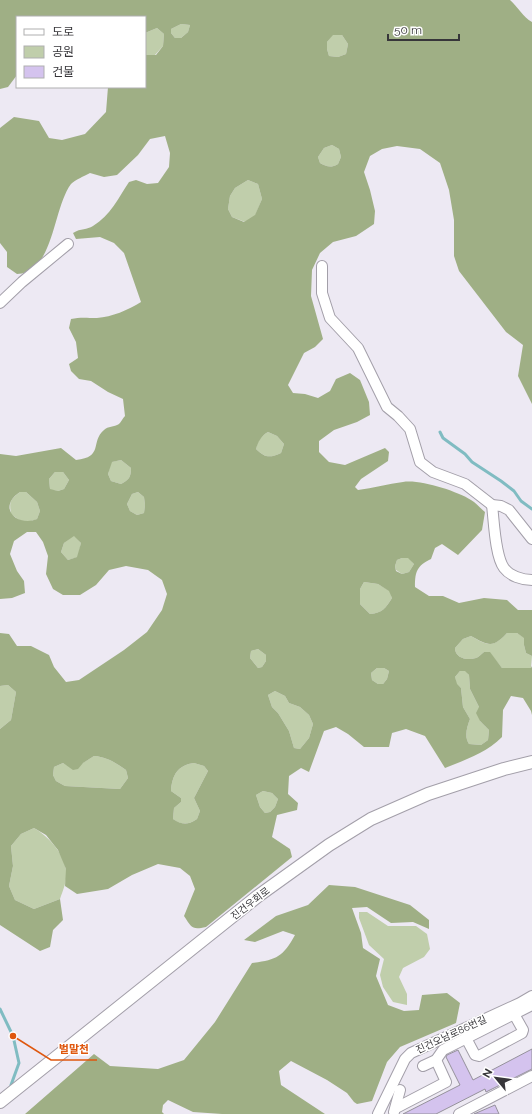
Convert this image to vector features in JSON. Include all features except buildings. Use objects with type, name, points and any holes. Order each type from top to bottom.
[{"type":"main road","name":"진건우회로","points":[[0,1102],[258,896],[329,844],[371,820],[428,794],[497,771],[532,762]]},
{"type":"street","points":[[0,303],[22,282],[68,244]]},
{"type":"street","points":[[322,266],[322,293],[330,318],[358,348],[386,407],[398,416],[410,429],[420,462],[433,472],[465,484],[492,505],[501,506],[509,510],[532,539]]},
{"type":"street","points":[[492,505],[499,556],[504,568],[511,574],[524,580],[532,580]]},
{"type":"street","name":"진건오남로86번길","points":[[378,1114],[405,1059],[411,1053],[520,1003],[532,996]]},
{"type":"street","points":[[423,1066],[436,1060],[443,1050],[532,1005]]},
{"type":"street","points":[[466,1038],[475,1055],[479,1056],[522,1034],[523,1030],[514,1014]]},
{"type":"street","points":[[394,1111],[446,1082],[436,1060]]},
{"type":"street","points":[[459,1114],[532,1076]]},
{"type":"street","points":[[394,1111],[400,1090]]},
{"type":"green space","points":[[0,0],[510,0],[532,22],[532,404],[518,376],[523,345],[506,332],[459,271],[454,256],[454,220],[449,190],[440,163],[420,149],[397,146],[382,149],[370,156],[364,172],[375,211],[374,224],[356,236],[333,242],[320,253],[312,270],[311,296],[323,339],[315,347],[304,353],[288,385],[293,393],[305,394],[318,398],[330,391],[336,379],[350,373],[360,380],[369,402],[370,415],[357,422],[334,430],[319,441],[319,452],[329,462],[345,465],[385,448],[389,452],[388,461],[361,479],[355,487],[358,490],[403,482],[418,482],[438,486],[465,497],[473,501],[485,512],[482,530],[458,555],[442,544],[435,548],[431,559],[423,564],[416,573],[415,587],[429,596],[443,596],[459,603],[484,598],[507,600],[518,610],[532,610],[532,656],[526,653],[524,638],[517,633],[507,633],[498,641],[490,644],[482,642],[471,636],[463,639],[455,648],[457,654],[465,659],[473,659],[484,652],[490,652],[502,668],[531,668],[532,666],[532,715],[523,698],[511,696],[503,710],[502,737],[482,752],[445,768],[425,736],[406,729],[392,733],[389,747],[364,747],[348,734],[336,727],[324,731],[309,772],[301,768],[289,776],[288,794],[298,803],[297,810],[277,815],[272,837],[290,849],[292,857],[206,927],[193,927],[184,916],[195,889],[190,876],[180,868],[158,864],[132,875],[108,889],[77,894],[65,886],[66,869],[58,850],[46,835],[34,828],[21,834],[11,846],[13,866],[9,886],[15,900],[34,909],[60,899],[63,920],[53,930],[50,947],[40,951],[0,925],[0,729],[11,720],[16,692],[8,685],[0,686],[0,633],[9,634],[17,646],[31,646],[49,655],[54,667],[66,682],[79,680],[124,650],[147,632],[162,610],[167,594],[162,580],[148,570],[126,566],[109,570],[96,585],[80,595],[63,595],[53,589],[46,574],[48,556],[43,542],[36,532],[27,532],[14,541],[10,554],[17,571],[24,581],[25,593],[12,598],[0,599],[0,454],[16,456],[61,448],[76,460],[85,458],[90,456],[93,452],[100,435],[104,430],[119,424],[125,416],[123,399],[108,392],[91,381],[79,379],[71,371],[69,364],[78,358],[76,342],[69,328],[71,319],[97,318],[114,315],[141,302],[124,253],[114,243],[100,237],[76,239],[73,233],[91,227],[99,222],[114,206],[129,182],[136,180],[147,184],[158,183],[169,167],[170,153],[165,136],[150,139],[138,155],[117,175],[104,177],[90,173],[71,184],[65,194],[53,233],[42,257],[35,266],[21,274],[17,274],[7,267],[7,252],[0,243],[0,128],[14,117],[39,121],[49,138],[62,140],[85,134],[106,112],[108,88],[146,88],[146,55],[156,55],[163,46],[164,34],[157,28],[146,33],[146,16],[16,16],[16,76],[8,87],[0,89]],"holes":[[[181,24],[190,25],[188,32],[181,38],[175,38],[171,33],[171,29]],[[333,35],[342,35],[348,44],[346,54],[338,57],[329,56],[327,42]],[[332,145],[339,149],[341,157],[338,164],[333,166],[320,163],[318,157],[324,148]],[[248,180],[258,184],[262,199],[255,215],[244,222],[232,217],[228,209],[230,196],[235,188]],[[268,432],[277,436],[284,444],[281,453],[274,456],[265,456],[256,449],[263,435]],[[121,460],[131,468],[131,474],[128,480],[121,484],[111,481],[108,474],[112,462]],[[55,472],[63,472],[69,480],[64,489],[58,491],[50,489],[49,479]],[[20,492],[26,492],[37,502],[40,511],[37,519],[26,521],[12,515],[10,511],[11,501]],[[138,492],[144,497],[144,513],[137,515],[130,511],[127,504],[132,494]],[[74,536],[81,543],[77,557],[68,560],[61,552],[64,543]],[[402,558],[408,558],[414,564],[409,572],[402,574],[396,571],[395,566],[397,560]],[[364,582],[378,584],[389,591],[392,598],[388,605],[383,609],[370,614],[360,604],[360,589]],[[258,649],[266,655],[266,661],[262,667],[258,668],[250,658],[251,651]],[[377,668],[384,668],[389,671],[387,679],[383,684],[378,684],[372,680],[371,673]],[[460,671],[465,671],[469,675],[470,689],[479,707],[476,713],[480,721],[489,730],[488,740],[481,745],[469,744],[467,741],[466,732],[470,719],[463,707],[461,688],[457,684],[455,677]],[[275,691],[285,696],[289,703],[300,707],[309,715],[313,724],[309,738],[300,749],[294,748],[289,731],[278,713],[272,707],[268,695]],[[94,756],[119,765],[126,770],[128,778],[120,789],[65,786],[56,781],[53,775],[54,767],[63,763],[73,770],[78,769],[83,763]],[[194,763],[204,766],[208,771],[194,798],[200,811],[197,819],[188,823],[182,823],[173,819],[174,808],[181,802],[181,798],[171,791],[174,776],[184,766]],[[263,791],[272,793],[278,799],[275,807],[270,812],[265,813],[260,807],[256,795]]]},
{"type":"green space","points":[[181,24],[190,25],[188,32],[181,38],[175,38],[171,33],[171,29]]},
{"type":"green space","points":[[157,28],[164,34],[163,46],[155,55],[146,55],[146,33]]},
{"type":"green space","points":[[333,34],[342,35],[348,44],[346,54],[338,57],[329,56],[327,42]]},
{"type":"green space","points":[[332,145],[339,149],[341,157],[338,164],[327,166],[320,163],[318,157],[324,148]]},
{"type":"green space","points":[[248,180],[258,184],[262,199],[255,216],[245,222],[232,217],[228,209],[230,196],[235,188]]},
{"type":"green space","points":[[268,432],[277,436],[284,444],[281,453],[274,456],[265,456],[256,449],[260,439]]},
{"type":"green space","points":[[121,460],[131,468],[131,474],[126,481],[121,484],[111,481],[108,474],[111,462]]},
{"type":"green space","points":[[55,472],[63,472],[69,480],[64,489],[58,491],[50,490],[49,479]]},
{"type":"green space","points":[[20,492],[26,492],[37,502],[40,511],[37,519],[26,522],[11,514],[11,501]]},
{"type":"green space","points":[[138,492],[144,497],[145,505],[144,513],[137,515],[130,511],[127,504],[132,494]]},
{"type":"green space","points":[[74,535],[81,543],[78,557],[68,560],[61,552],[64,543]]},
{"type":"green space","points":[[409,558],[414,564],[409,572],[402,574],[396,570],[395,566],[397,560]]},
{"type":"green space","points":[[364,582],[378,584],[390,591],[392,598],[386,607],[381,611],[370,614],[360,604],[360,589]]},
{"type":"green space","points":[[507,633],[517,633],[525,638],[524,645],[526,653],[532,656],[531,668],[502,668],[489,652],[484,652],[477,658],[473,659],[465,659],[457,654],[455,648],[463,639],[471,636],[482,642],[490,644],[498,641]]},
{"type":"green space","points":[[258,649],[266,655],[266,661],[262,667],[258,668],[250,658],[251,651]]},
{"type":"green space","points":[[377,668],[384,668],[389,671],[387,679],[383,684],[378,684],[372,680],[371,673]]},
{"type":"green space","points":[[460,671],[466,671],[469,675],[470,689],[479,707],[480,721],[489,730],[488,740],[481,745],[469,744],[467,741],[466,735],[470,719],[463,707],[461,688],[456,684],[455,677]]},
{"type":"green space","points":[[8,685],[16,692],[11,720],[0,729],[0,686]]},
{"type":"green space","points":[[275,691],[285,696],[289,703],[300,707],[309,715],[313,724],[309,738],[300,749],[294,748],[289,731],[278,713],[272,707],[268,695]]},
{"type":"green space","points":[[94,756],[107,759],[126,770],[128,778],[120,789],[65,786],[56,781],[53,775],[54,767],[63,763],[73,769]]},
{"type":"green space","points":[[194,763],[204,766],[208,771],[194,798],[200,811],[197,819],[188,823],[182,823],[173,819],[174,808],[181,802],[181,798],[171,791],[173,780],[174,776],[180,769],[188,764]]},
{"type":"green space","points":[[263,791],[272,793],[278,799],[275,807],[270,812],[265,813],[260,807],[256,795]]},
{"type":"green space","points":[[34,828],[50,840],[58,850],[64,862],[66,877],[60,899],[34,909],[15,900],[9,886],[13,866],[11,846],[21,834]]},
{"type":"green space","points":[[329,885],[355,887],[410,905],[429,920],[429,929],[413,922],[391,923],[367,907],[352,908],[361,933],[363,948],[380,959],[376,976],[388,1005],[404,1011],[419,1010],[422,995],[447,993],[460,1003],[456,1023],[400,1047],[387,1062],[372,1101],[357,1104],[347,1093],[327,1080],[291,1061],[279,1071],[281,1085],[325,1114],[222,1114],[193,1112],[168,1100],[163,1105],[162,1112],[164,1114],[25,1114],[94,1054],[110,1066],[158,1069],[184,1060],[215,1022],[252,963],[273,959],[278,956],[287,948],[295,935],[283,931],[255,942],[244,940],[276,916],[308,905]]},
{"type":"green space","points":[[359,912],[367,912],[388,926],[416,926],[427,934],[430,949],[424,957],[403,968],[399,977],[407,994],[407,1005],[393,1002],[383,987],[380,975],[384,959],[369,945],[359,918]]},
{"type":"waterway","points":[[440,432],[443,438],[465,454],[472,462],[514,491],[521,501],[532,509]]},
{"type":"waterway","points":[[0,1009],[13,1036],[19,1063],[11,1085]]},
{"type":"place","name":"벌말천","points":[[13,1036]]}]
